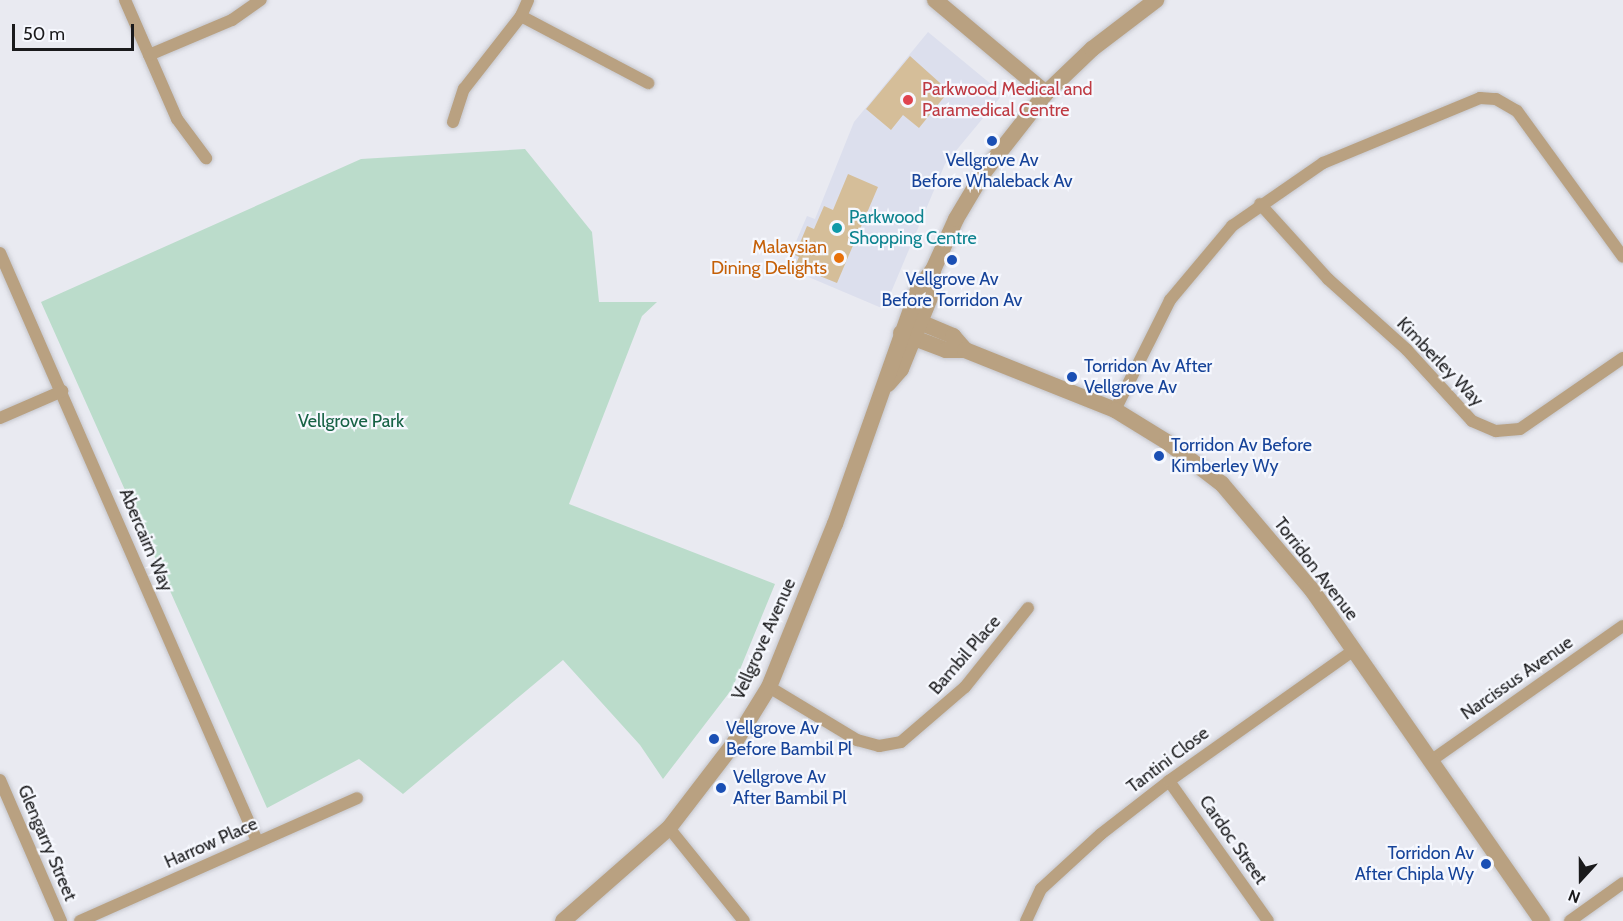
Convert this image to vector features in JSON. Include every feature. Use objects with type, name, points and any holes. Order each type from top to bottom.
[{"type":"street","points":[[125,0],[177,119],[206,158]]},
{"type":"street","points":[[150,55],[232,20],[261,0]]},
{"type":"street","points":[[453,122],[464,89],[521,16],[528,0]]},
{"type":"street","points":[[935,0],[1046,93]]},
{"type":"street","name":"Vellgrove Avenue","points":[[563,921],[669,828],[735,742],[769,687],[888,384],[889,364],[914,319],[918,289],[933,270],[956,219],[984,171],[1046,93],[1092,49],[1156,0]]},
{"type":"street","points":[[521,16],[648,83]]},
{"type":"street","points":[[1115,410],[1170,300],[1197,263],[1260,204],[1323,163],[1459,104],[1480,98],[1497,99],[1517,111],[1623,257]]},
{"type":"street","name":"Kimberley Way","points":[[1260,204],[1328,279],[1407,350],[1472,421],[1496,431],[1520,429],[1623,358]]},
{"type":"street","name":"Abercairn Way","points":[[0,253],[257,842]]},
{"type":"street","name":"Torridon Avenue","points":[[914,319],[953,336],[965,350]]},
{"type":"street","name":"Torridon Avenue","points":[[907,335],[946,350],[965,350],[1115,410],[1167,442],[1222,484],[1312,590],[1542,921]]},
{"type":"street","points":[[0,418],[62,391]]},
{"type":"street","name":"Bambil Place","points":[[769,687],[856,740],[879,747],[901,742],[965,687],[1028,608]]},
{"type":"street","name":"Narcissus Avenue","points":[[1432,760],[1623,626]]},
{"type":"street","name":"Tantini Close","points":[[1026,921],[1041,889],[1168,781],[1354,650]]},
{"type":"street","name":"Glengarry Street","points":[[0,780],[61,921]]},
{"type":"street","name":"Cardoc Street","points":[[1168,781],[1268,921]]},
{"type":"street","name":"Harrow Place","points":[[80,921],[357,798]]},
{"type":"street","points":[[669,828],[744,921]]},
{"type":"street","points":[[1570,921],[1623,884]]},
{"type":"shaded area","points":[[928,32],[1003,94],[945,164],[884,309],[785,267],[807,216],[815,219],[854,122]]},
{"type":"green space","name":"Vellgrove Park","points":[[525,149],[592,232],[599,302],[657,302],[642,316],[569,504],[775,584],[732,689],[663,779],[640,745],[563,660],[403,794],[359,759],[267,808],[41,302],[361,159]]},
{"type":"building","name":"Parkwood Medical and Paramedical Centre","points":[[910,56],[949,91],[919,128],[903,115],[891,130],[866,109]]},
{"type":"building","name":"Parkwood Shopping Centre","points":[[848,174],[878,187],[837,283],[795,266],[799,257],[795,255],[807,226],[814,229],[824,206],[833,210]]},
{"type":"place","name":"Parkwood Medical and Paramedical Centre","points":[[908,100]]},
{"type":"place","name":"Vellgrove Av Before Whaleback Av","points":[[992,141]]},
{"type":"place","name":"Parkwood Shopping Centre","points":[[837,228]]},
{"type":"place","name":"Malaysian Dining Delights","points":[[839,258]]},
{"type":"place","name":"Vellgrove Av Before Torridon Av","points":[[952,260]]},
{"type":"place","name":"Torridon Av After Vellgrove Av","points":[[1072,377]]},
{"type":"place","name":"Torridon Av Before Kimberley Wy","points":[[1159,456]]},
{"type":"place","name":"Vellgrove Av Before Bambil Pl","points":[[714,739]]},
{"type":"place","name":"Vellgrove Av After Bambil Pl","points":[[721,788]]},
{"type":"place","name":"Torridon Av After Chipla Wy","points":[[1486,864]]}]
